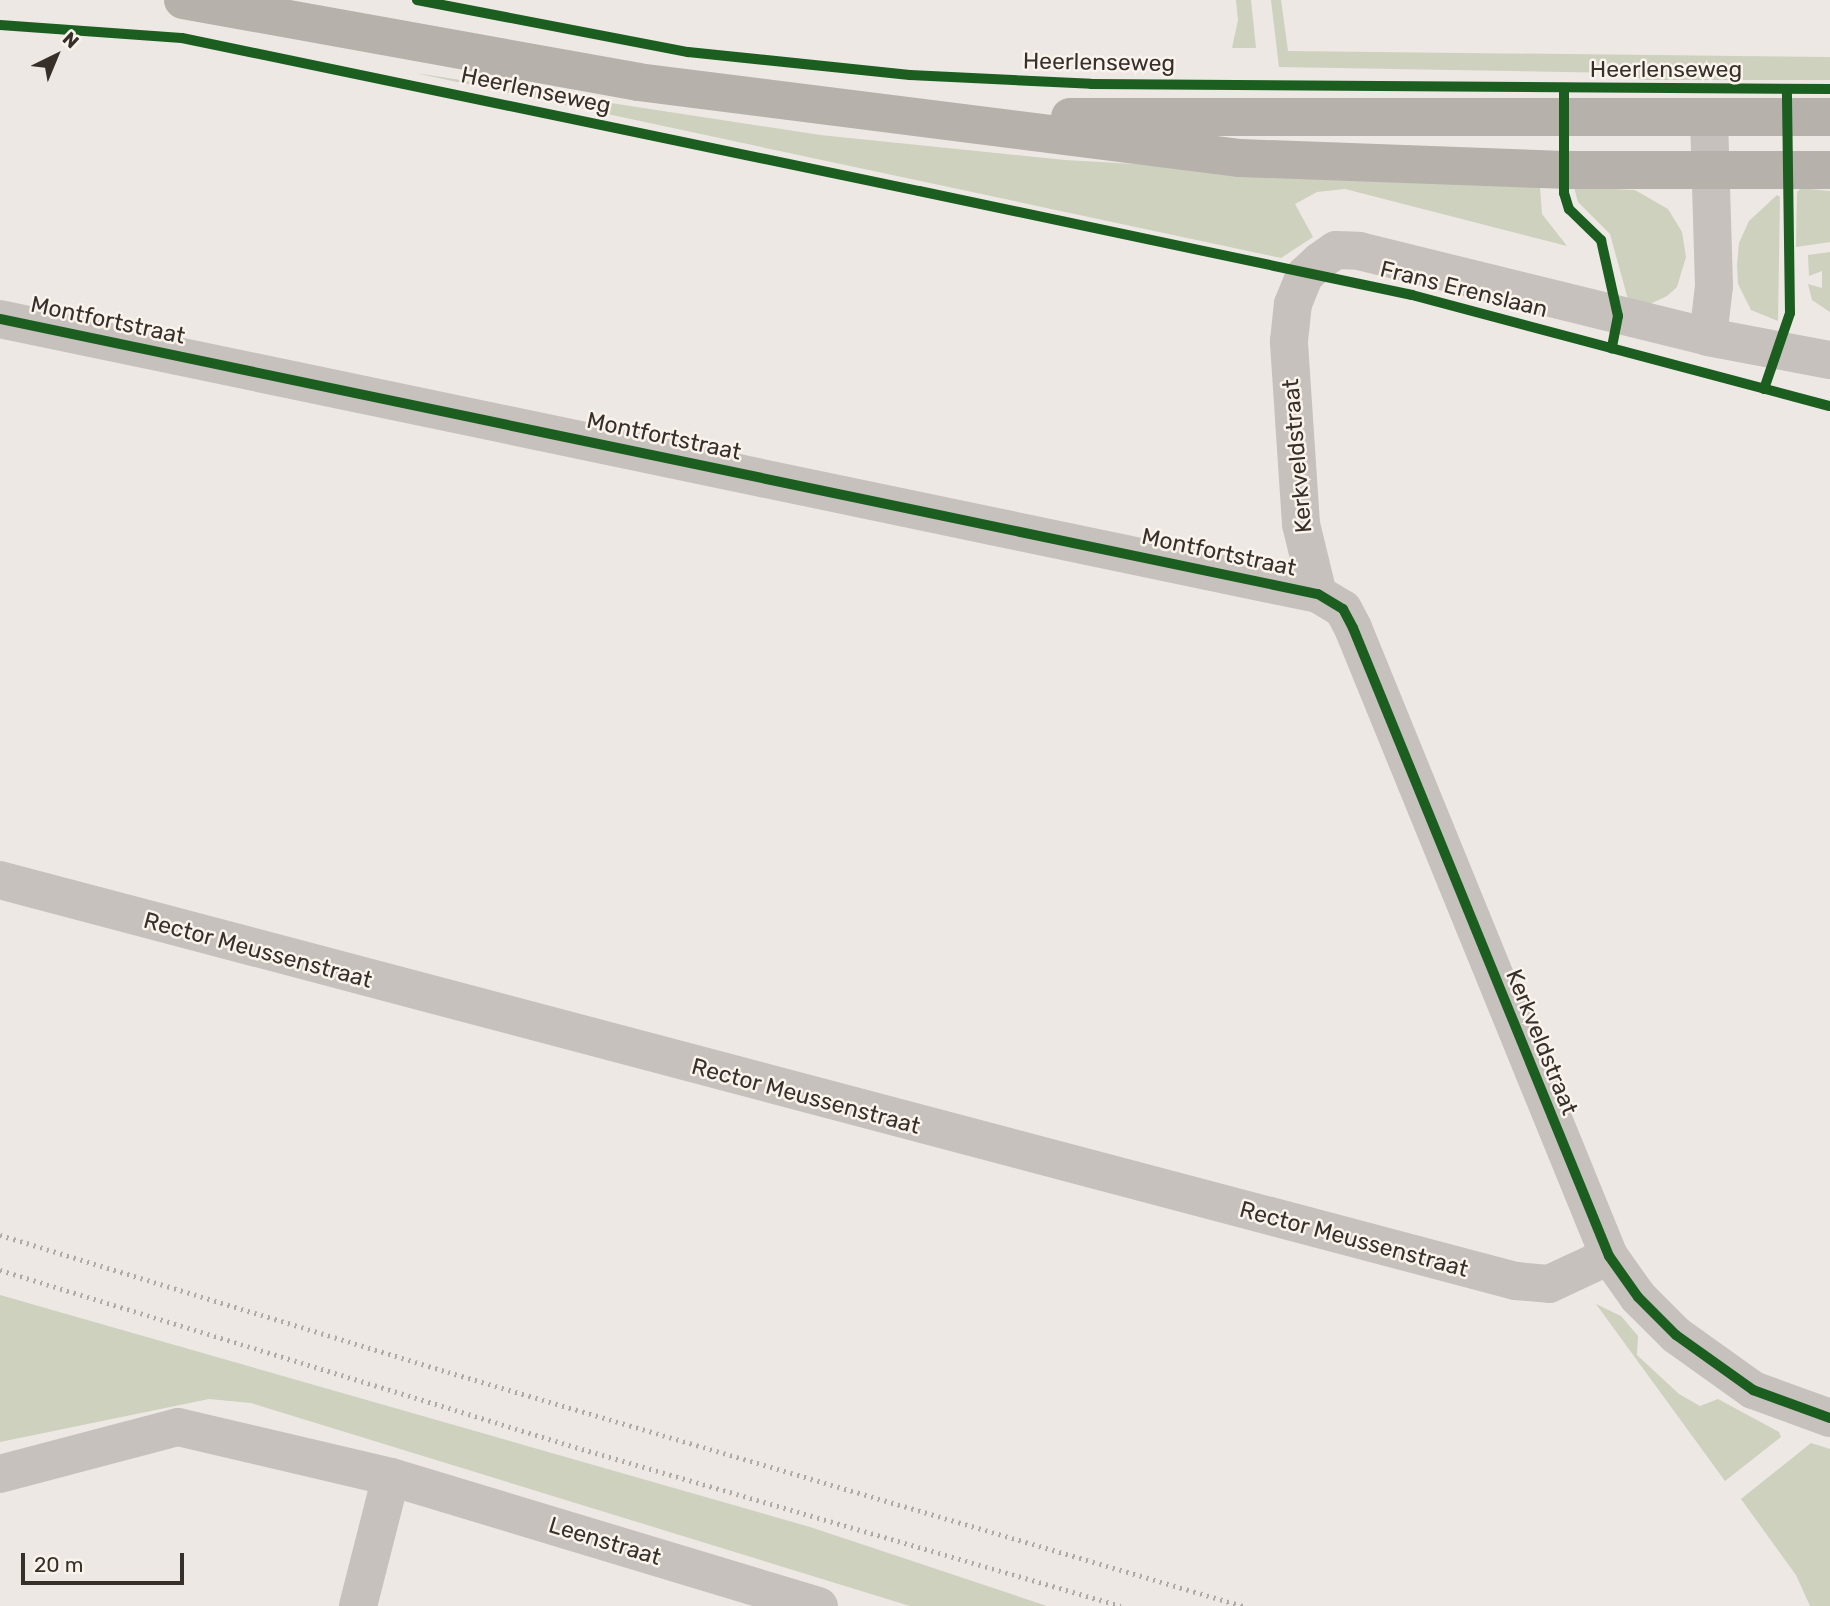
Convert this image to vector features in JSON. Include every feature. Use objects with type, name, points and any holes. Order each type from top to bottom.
[{"type":"main road","name":"Heerlenseweg","points":[[183,0],[638,82],[1240,158],[1709,171],[1830,170]]},
{"type":"main road","name":"Heerlenseweg","points":[[938,119],[1238,113],[1830,117]]},
{"type":"street","points":[[1708,337],[1714,286],[1709,118]]},
{"type":"street","name":"Frans Erenslaan","points":[[1305,275],[1336,250],[1359,251],[1708,337],[1830,360]]},
{"type":"street","name":"Kerkveldstraat","points":[[1305,275],[1293,304],[1289,373],[1301,524],[1318,594],[1343,609],[1353,628],[1609,1256],[1638,1297],[1676,1335],[1753,1390],[1830,1419]]},
{"type":"street","name":"Montfortstraat","points":[[0,319],[1318,594]]},
{"type":"street","name":"Rector Meussenstraat","points":[[0,880],[1516,1281],[1549,1284],[1609,1256]]},
{"type":"street","name":"Leenstraat","points":[[0,1474],[178,1427],[391,1477],[819,1606]]},
{"type":"street","points":[[358,1606],[391,1477]]},
{"type":"green space","points":[[1236,0],[1251,0],[1256,48],[1232,48],[1238,20]]},
{"type":"green space","points":[[1271,0],[1281,0],[1288,51],[1830,57],[1830,80],[1644,80],[1621,73],[1279,67]]},
{"type":"green space","points":[[415,73],[820,135],[1065,160],[1540,187],[1542,214],[1567,246],[1345,189],[1317,192],[1295,204],[1313,237],[1281,258]]},
{"type":"green space","points":[[1574,187],[1635,190],[1668,209],[1682,232],[1686,257],[1677,287],[1667,296],[1648,305],[1629,303],[1610,234],[1578,202]]},
{"type":"green space","points":[[1801,188],[1830,191],[1830,242],[1796,247],[1797,192]]},
{"type":"green space","points":[[1777,195],[1780,197],[1778,321],[1751,310],[1738,284],[1737,265],[1739,243],[1749,221]]},
{"type":"green space","points":[[1830,252],[1830,312],[1812,300],[1808,284],[1822,288],[1822,271],[1809,276],[1808,255]]},
{"type":"green space","points":[[0,1295],[810,1527],[1047,1606],[910,1606],[251,1403],[209,1399],[0,1442]]},
{"type":"green space","points":[[1596,1304],[1621,1316],[1638,1336],[1637,1355],[1679,1394],[1700,1406],[1718,1399],[1779,1432],[1781,1437],[1725,1481]]},
{"type":"green space","points":[[1811,1443],[1830,1449],[1830,1606],[1810,1606],[1796,1575],[1741,1499]]},
{"type":"railway","points":[[0,1235],[448,1372],[1243,1606]]},
{"type":"railway","points":[[0,1270],[582,1449],[1121,1606]]},
{"type":"cycle path","points":[[417,0],[688,52],[910,75],[1091,84],[1830,89]]},
{"type":"cycle path","points":[[0,25],[182,38],[919,191],[1412,295],[1830,406]]},
{"type":"cycle path","points":[[1564,90],[1564,193],[1569,209],[1601,240],[1618,316],[1612,348]]},
{"type":"cycle path","points":[[1764,389],[1790,313],[1787,91]]},
{"type":"cycle path","points":[[0,319],[1318,594],[1343,609],[1609,1256],[1638,1297],[1676,1335],[1753,1390],[1830,1418]]}]
